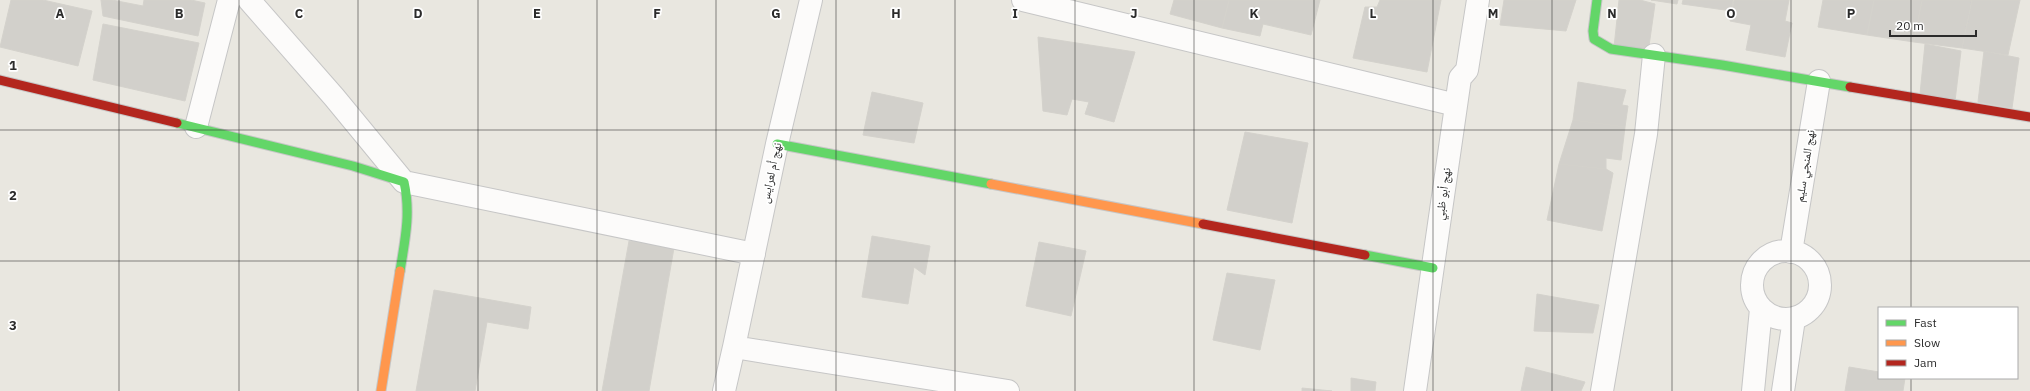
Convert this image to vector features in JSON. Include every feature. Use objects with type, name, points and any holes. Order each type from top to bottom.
[{"type":"street","points":[[196,127],[229,0]]},
{"type":"street","points":[[249,0],[334,97],[404,182],[408,200],[408,224],[381,391]]},
{"type":"street","name":"نهج أم لعرايس","points":[[724,391],[777,144],[811,0]]},
{"type":"street","points":[[1024,0],[1456,105]]},
{"type":"street","name":"نهج أبو ظبي","points":[[1415,391],[1460,78],[1466,70],[1478,0]]},
{"type":"street","points":[[1597,0],[1593,31],[1594,39],[1611,49],[1819,81],[2030,117]]},
{"type":"street","points":[[1602,391],[1646,134],[1654,55]]},
{"type":"street","points":[[0,80],[353,166],[404,182],[754,254]]},
{"type":"street","name":"نهج المنجي سليم","points":[[1791,252],[1819,81]]},
{"type":"street","points":[[777,144],[1432,268]]},
{"type":"street","points":[[1791,252],[1802,255],[1812,262],[1818,272],[1820,284],[1819,296],[1813,306],[1805,314],[1794,319],[1782,319],[1771,316],[1761,308],[1755,299],[1752,287],[1754,276],[1760,265],[1773,255],[1791,252]]},
{"type":"street","points":[[1753,391],[1761,308]]},
{"type":"street","points":[[1783,391],[1794,319]]},
{"type":"street","points":[[734,347],[1008,391]]},
{"type":"building","points":[[11,0],[43,0],[92,11],[78,66],[0,47]]},
{"type":"building","points":[[101,0],[112,0],[143,6],[144,0],[191,0],[205,3],[198,36],[103,16]]},
{"type":"building","points":[[1174,0],[1229,0],[1222,28],[1170,14]]},
{"type":"building","points":[[1229,0],[1320,0],[1311,35],[1263,24],[1260,36],[1222,28]]},
{"type":"building","points":[[1380,0],[1441,0],[1427,72],[1353,58],[1365,7],[1377,7]]},
{"type":"building","points":[[1504,0],[1576,0],[1566,31],[1500,25]]},
{"type":"building","points":[[1619,0],[1640,0],[1655,4],[1648,53],[1614,47]]},
{"type":"building","points":[[1651,0],[1678,0],[1677,4]]},
{"type":"building","points":[[1683,0],[1733,0],[1732,11],[1682,4]]},
{"type":"building","points":[[1734,0],[1789,0],[1785,21],[1792,23],[1785,57],[1746,50],[1751,25],[1730,21]]},
{"type":"building","points":[[1823,0],[1874,0],[1867,35],[1818,27]]},
{"type":"building","points":[[1874,0],[1922,0],[1914,42],[1867,35]]},
{"type":"building","points":[[1922,0],[1972,0],[1962,48],[1914,42]]},
{"type":"building","points":[[1972,0],[2020,0],[2008,55],[1962,48]]},
{"type":"building","points":[[103,24],[199,43],[185,101],[93,80]]},
{"type":"building","points":[[1038,37],[1135,52],[1114,122],[1085,114],[1089,102],[1072,99],[1067,115],[1043,111]]},
{"type":"building","points":[[1925,44],[1961,51],[1955,101],[1920,94]]},
{"type":"building","points":[[1984,51],[2019,58],[2012,108],[1978,102]]},
{"type":"building","points":[[1578,82],[1626,90],[1622,105],[1628,106],[1625,127],[1573,120]]},
{"type":"building","points":[[872,92],[923,103],[914,143],[863,135]]},
{"type":"building","points":[[1573,120],[1625,127],[1621,160],[1606,158],[1606,169],[1559,164]]},
{"type":"building","points":[[1245,132],[1308,143],[1292,223],[1227,210]]},
{"type":"building","points":[[1559,164],[1606,169],[1613,173],[1602,231],[1547,220]]},
{"type":"building","points":[[872,236],[930,246],[925,275],[914,267],[908,304],[862,297]]},
{"type":"building","points":[[629,241],[674,248],[649,391],[602,391]]},
{"type":"building","points":[[1039,242],[1086,251],[1071,316],[1026,306]]},
{"type":"building","points":[[1227,273],[1275,280],[1260,350],[1213,340]]},
{"type":"building","points":[[434,290],[531,307],[528,329],[487,322],[475,391],[416,391]]},
{"type":"building","points":[[1537,294],[1599,305],[1593,333],[1534,331]]},
{"type":"building","points":[[1526,367],[1585,382],[1581,391],[1521,391]]},
{"type":"building","points":[[1849,367],[1878,372],[1878,379],[1905,379],[1903,391],[1845,391]]},
{"type":"building","points":[[1351,378],[1376,382],[1375,391],[1351,391]]},
{"type":"building","points":[[1302,388],[1332,391],[1302,391]]},
{"type":"traffic: fast","points":[[1597,0],[1593,31],[1594,39],[1611,49],[1722,65],[1850,87]]},
{"type":"traffic: fast","points":[[177,123],[353,166],[404,182],[407,216],[400,271]]},
{"type":"traffic: fast","points":[[777,144],[991,184]]},
{"type":"traffic: fast","points":[[1365,255],[1433,268]]},
{"type":"traffic: slow","points":[[991,184],[1203,224]]},
{"type":"traffic: slow","points":[[381,391],[400,271]]},
{"type":"traffic: jam","points":[[0,80],[177,123]]},
{"type":"traffic: jam","points":[[1850,87],[2030,117]]},
{"type":"traffic: jam","points":[[1203,224],[1365,255]]}]
